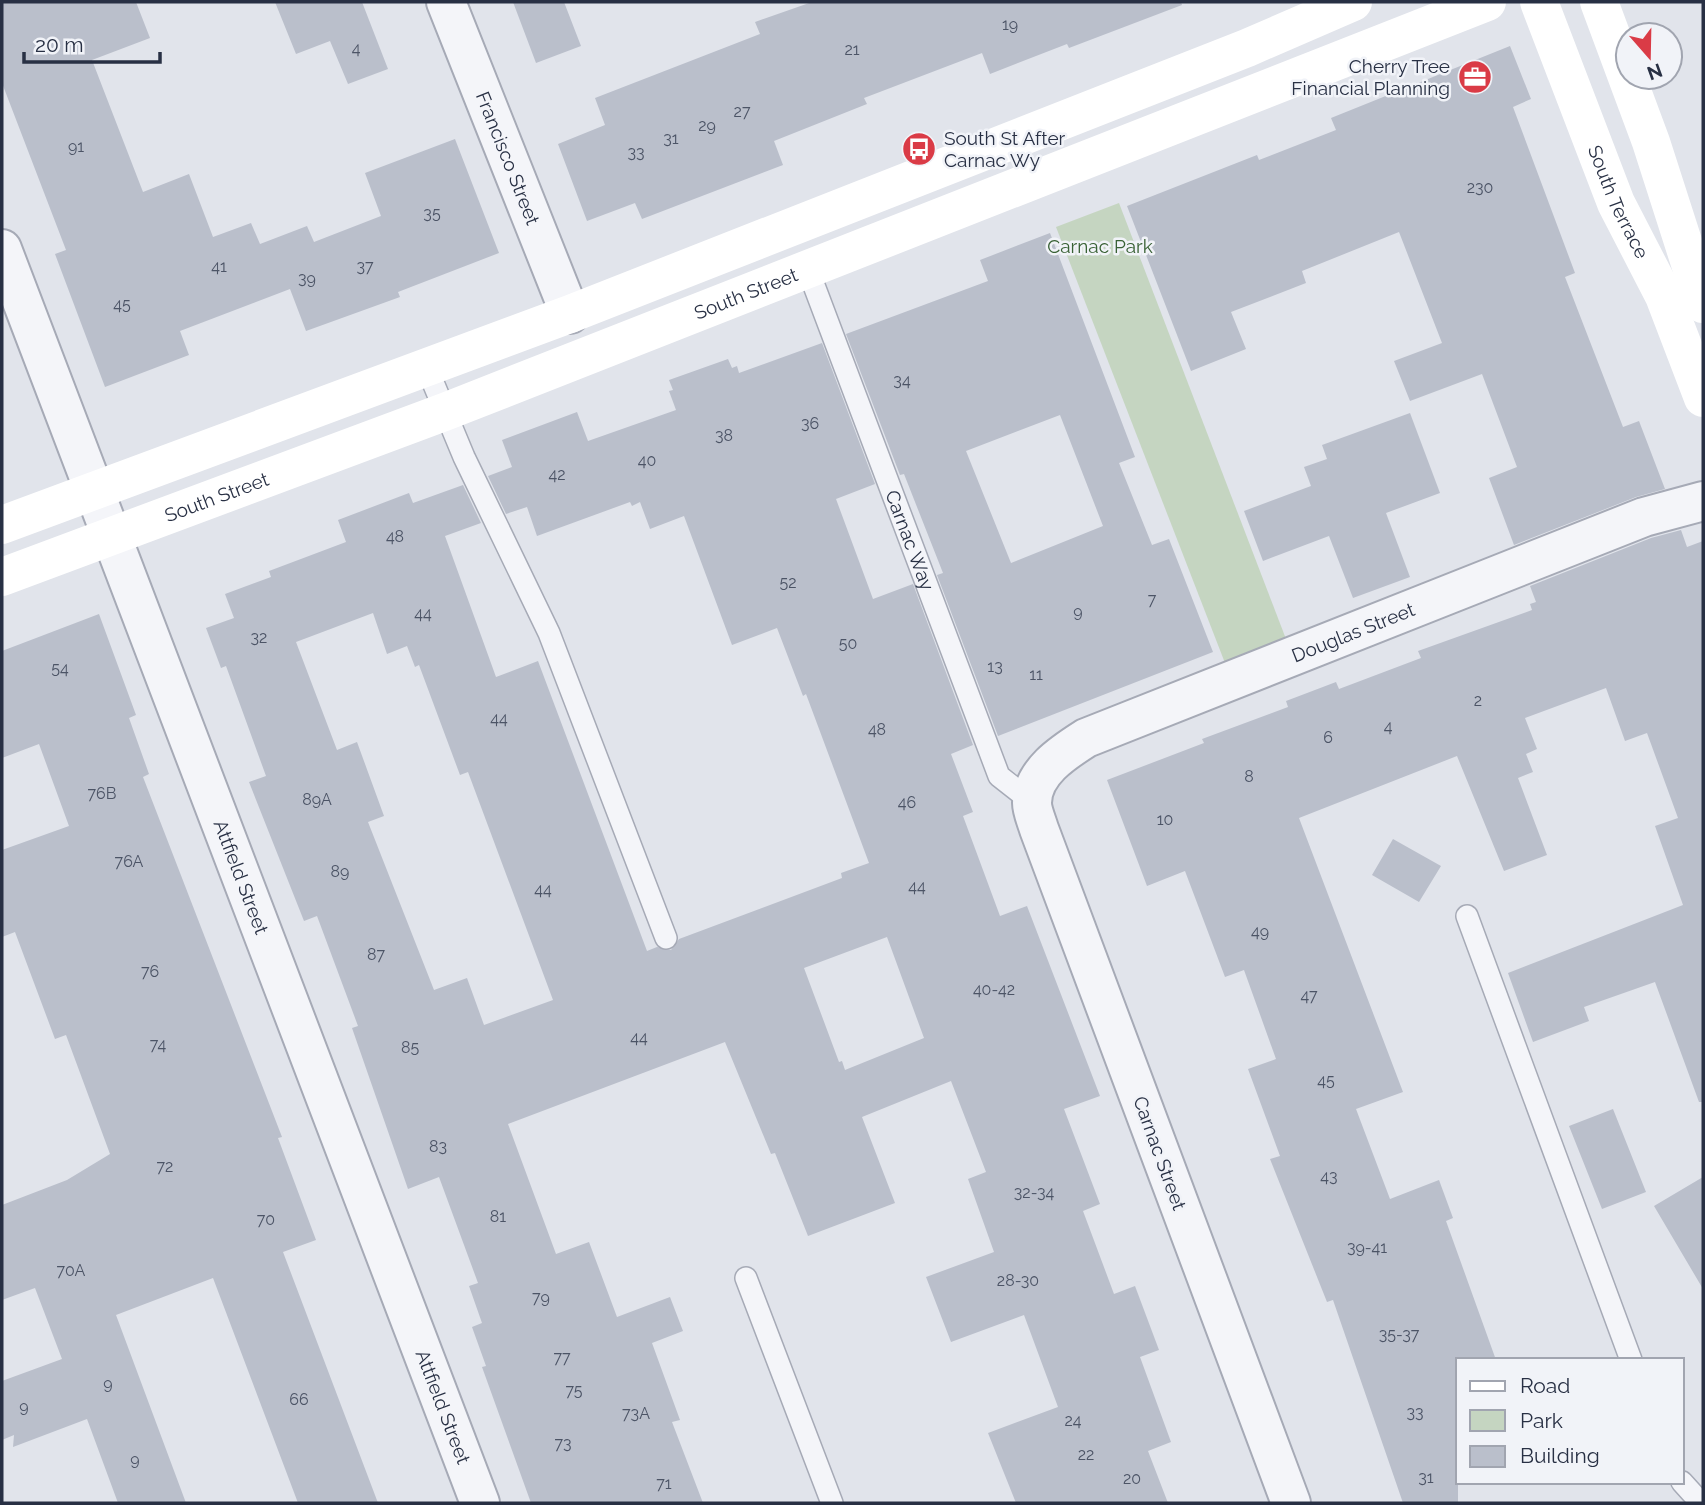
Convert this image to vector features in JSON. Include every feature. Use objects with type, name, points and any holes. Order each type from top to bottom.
[{"type":"main road","points":[[2,526],[570,314],[1247,48],[1353,2]]},
{"type":"main road","name":"South Street","points":[[2,577],[447,411],[807,267],[1487,2]]},
{"type":"main road","name":"South Terrace","points":[[1539,2],[1616,203],[1664,296],[1703,398]]},
{"type":"main road","points":[[1599,2],[1651,142],[1703,304]]},
{"type":"street","name":"Francisco Street","points":[[446,2],[570,314]]},
{"type":"street","name":"Attfield Street","points":[[2,249],[480,1503]]},
{"type":"street","name":"Douglas Street","points":[[1032,802],[1043,772],[1061,754],[1086,738],[1644,517],[1703,501]]},
{"type":"street","name":"Carnac Street","points":[[1032,802],[1291,1503]]},
{"type":"lane","name":"Carnac Way","points":[[807,267],[999,776],[1032,802]]},
{"type":"lane","points":[[426,368],[447,411],[464,457],[550,633],[666,938]]},
{"type":"lane","points":[[1467,916],[1630,1358]]},
{"type":"lane","points":[[746,1278],[832,1503]]},
{"type":"lane","points":[[1684,1484],[1701,1503]]},
{"type":"green space","name":"Carnac Park","points":[[1119,203],[1286,639],[1225,663],[1056,227]]},
{"type":"building","points":[[2,2],[136,2],[150,38],[92,60],[143,192],[189,174],[213,237],[251,223],[260,244],[307,226],[314,242],[381,216],[365,173],[455,139],[499,253],[398,292],[400,297],[306,331],[290,289],[180,331],[189,355],[105,387],[55,254],[66,250],[2,83]]},
{"type":"building","points":[[275,2],[362,2],[388,69],[348,84],[330,41],[296,54]]},
{"type":"building","points":[[513,2],[564,2],[581,46],[536,63]]},
{"type":"building","points":[[812,2],[1181,2],[1182,5],[1069,48],[1067,44],[990,74],[982,53],[864,98],[867,104],[774,141],[783,165],[642,219],[635,203],[587,221],[558,144],[605,125],[595,98],[760,34],[755,22]]},
{"type":"building","points":[[1510,46],[1531,99],[1513,107],[1575,273],[1565,277],[1623,427],[1639,421],[1665,489],[1636,497],[1514,545],[1489,478],[1517,467],[1482,374],[1410,401],[1394,361],[1442,343],[1399,232],[1302,271],[1306,283],[1231,312],[1246,349],[1191,371],[1127,206],[1257,155],[1259,160],[1336,130],[1331,118]]},
{"type":"building","points":[[1050,233],[1135,457],[1119,463],[1152,545],[1169,539],[1213,652],[998,736],[937,575],[943,573],[904,474],[900,475],[846,334],[988,281],[980,260]],"holes":[[[1060,415],[1103,526],[1011,563],[966,451]]]},
{"type":"building","points":[[822,343],[875,484],[836,499],[873,599],[913,584],[973,745],[951,754],[973,812],[963,816],[1000,916],[1027,906],[1100,1096],[1064,1109],[1100,1204],[1083,1211],[1114,1294],[1135,1286],[1159,1350],[1140,1357],[1171,1442],[1148,1451],[1168,1503],[1016,1503],[988,1433],[1058,1407],[1024,1315],[951,1342],[926,1277],[994,1252],[968,1179],[986,1172],[951,1081],[862,1117],[895,1203],[808,1236],[775,1153],[771,1154],[725,1042],[508,1124],[556,1254],[589,1242],[617,1317],[670,1297],[683,1331],[652,1343],[680,1420],[672,1422],[703,1503],[531,1503],[482,1367],[486,1366],[472,1327],[482,1323],[469,1286],[478,1283],[439,1177],[408,1189],[352,1028],[358,1026],[317,916],[304,921],[249,782],[266,776],[226,666],[221,668],[206,628],[234,618],[225,594],[271,577],[269,571],[346,542],[338,520],[409,493],[413,503],[463,485],[481,523],[445,536],[496,677],[538,661],[647,951],[657,947],[671,950],[679,939],[842,878],[841,873],[869,863],[806,694],[803,696],[777,628],[732,645],[684,516],[650,529],[640,502],[632,506],[630,502],[537,536],[527,507],[506,514],[488,476],[512,467],[502,440],[577,412],[588,441],[676,410],[669,391],[673,390],[669,380],[728,359],[732,368],[737,366],[739,373]],"holes":[[[373,613],[387,654],[407,646],[415,667],[419,665],[460,775],[468,772],[553,1000],[484,1025],[467,978],[434,990],[368,822],[384,816],[357,742],[337,750],[296,642]],[[887,937],[924,1038],[845,1070],[842,1061],[839,1062],[804,968]]]},
{"type":"building","points":[[1410,413],[1440,493],[1386,513],[1410,577],[1353,598],[1329,536],[1263,561],[1244,511],[1311,486],[1304,467],[1327,459],[1322,445]]},
{"type":"building","points":[[1681,530],[1687,547],[1703,541],[1703,1102],[1699,1102],[1655,982],[1584,1007],[1589,1021],[1533,1042],[1508,973],[1683,905],[1655,826],[1678,818],[1647,733],[1625,741],[1606,688],[1525,718],[1537,749],[1526,754],[1533,772],[1518,778],[1547,855],[1504,871],[1457,756],[1299,818],[1403,1092],[1356,1109],[1390,1199],[1439,1180],[1453,1218],[1446,1221],[1495,1358],[1456,1358],[1458,1503],[1403,1503],[1333,1300],[1327,1302],[1270,1159],[1280,1156],[1248,1069],[1276,1059],[1244,970],[1225,977],[1185,871],[1147,886],[1107,780],[1204,743],[1202,739],[1288,707],[1286,701],[1336,682],[1339,689],[1421,658],[1418,651],[1532,610],[1530,604],[1536,602],[1530,586],[1651,538]]},
{"type":"building","points":[[99,614],[136,715],[129,718],[149,774],[143,777],[282,1137],[278,1138],[316,1240],[283,1252],[378,1503],[298,1503],[213,1278],[116,1315],[186,1503],[118,1503],[87,1419],[13,1447],[14,1435],[2,1440],[2,1381],[62,1359],[35,1288],[2,1300],[2,1205],[67,1180],[110,1154],[66,1035],[55,1039],[15,932],[2,937],[2,850],[69,826],[39,744],[2,758],[2,651]]},
{"type":"building","points":[[1393,839],[1441,866],[1419,902],[1372,875]]},
{"type":"building","points":[[1613,1109],[1646,1192],[1602,1209],[1569,1126]]},
{"type":"building","points":[[1703,1177],[1703,1289],[1654,1206]]},
{"type":"place","name":"Cherry Tree Financial Planning","points":[[1475,77]]},
{"type":"place","name":"South St After Carnac Wy","points":[[919,149]]}]
